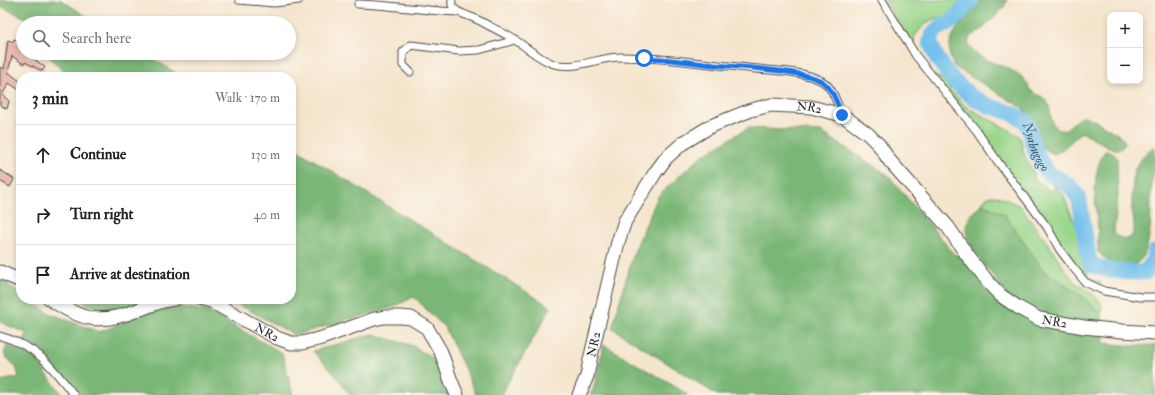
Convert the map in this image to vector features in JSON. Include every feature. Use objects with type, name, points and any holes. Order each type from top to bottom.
[{"type":"highway","name":"NR2","points":[[579,395],[587,376],[610,274],[625,221],[655,173],[666,158],[683,143],[711,126],[733,116],[771,105],[811,107],[842,115],[868,134],[948,227],[967,255],[1000,295],[1019,308],[1039,319],[1084,327],[1155,333]]},
{"type":"highway","points":[[0,272],[16,279]]},
{"type":"highway","points":[[59,304],[80,315],[104,320],[123,316],[156,304]]},
{"type":"highway","name":"NR2","points":[[216,304],[277,338],[291,343],[302,343],[322,338],[374,319],[401,316],[410,318],[427,328],[441,352],[457,395]]},
{"type":"street","points":[[239,0],[274,3],[299,0]]},
{"type":"street","points":[[452,0],[451,3],[453,8],[458,12]]},
{"type":"street","points":[[882,0],[916,56],[976,130],[1047,227],[1060,250],[1085,282],[1104,291],[1135,296],[1155,297]]},
{"type":"street","points":[[358,4],[386,5],[458,12],[472,17],[515,40],[547,61],[562,65],[619,57],[664,59],[784,72],[805,76],[823,82],[831,89],[842,115]]},
{"type":"street","points":[[410,72],[403,65],[402,52],[411,45],[459,51],[479,50],[515,40]]},
{"type":"street","points":[[0,336],[26,346],[39,354],[47,361],[74,395]]},
{"type":"green space","points":[[0,0],[61,0],[86,16],[21,16],[0,6]]},
{"type":"green space","points":[[884,0],[965,0],[956,11],[950,15],[931,20],[923,26],[914,37],[915,49]]},
{"type":"green space","points":[[980,0],[1007,0],[1004,7],[984,28],[969,38],[968,45],[975,53],[1019,75],[1025,81],[1030,90],[1046,100],[1050,108],[1052,122],[1058,129],[1064,131],[1079,118],[1085,116],[1122,137],[1125,143],[1122,148],[1118,150],[1109,147],[1081,132],[1062,150],[1054,154],[1036,143],[1030,120],[1023,108],[955,67],[950,57],[949,48],[951,39],[961,23]]},
{"type":"green space","points":[[52,60],[155,60],[174,72],[65,72]]},
{"type":"green space","points":[[933,75],[948,81],[950,90],[965,106],[1018,135],[1021,140],[1024,155],[1033,172],[1033,179],[1044,185],[1048,191],[1050,191],[1053,187],[1056,187],[1063,194],[1081,235],[1081,257],[1088,276],[1091,279],[1101,283],[1100,286],[1087,280],[1077,268],[1056,237]]},
{"type":"green space","points":[[748,128],[821,132],[888,175],[955,255],[967,255],[1007,294],[977,255],[966,232],[970,216],[982,204],[1005,215],[1043,270],[1084,298],[1101,313],[1105,332],[1103,343],[1131,346],[1155,345],[1155,395],[1029,395],[1016,391],[1008,395],[717,395],[612,328],[634,252],[658,196],[701,156]]},
{"type":"green space","points":[[1155,146],[1155,170],[1151,191],[1150,224],[1147,248],[1136,264],[1127,266],[1114,264],[1098,252],[1095,190],[1097,170],[1100,160],[1105,151],[1112,152],[1117,158],[1118,195],[1114,231],[1115,235],[1122,238],[1130,238],[1134,230],[1132,185],[1134,172],[1137,164]]},
{"type":"green space","points":[[296,149],[551,307],[501,395],[476,395],[445,328],[414,297],[393,307],[295,335],[237,304],[296,304]]},
{"type":"green space","points":[[990,196],[998,196],[1019,205],[1076,283],[1090,291],[1100,301],[1102,309],[1101,313],[1084,298],[1043,270],[1005,215],[982,204],[984,200]]},
{"type":"green space","points":[[0,281],[16,290],[16,304],[36,304],[49,313],[99,332],[130,320],[152,305],[178,306],[209,312],[282,353],[293,395],[76,395],[43,353],[24,342],[26,333],[0,322]]},
{"type":"green space","points":[[88,304],[134,304],[108,312]]},
{"type":"green space","points":[[373,334],[413,346],[436,360],[450,395],[350,395],[337,377],[313,351]]},
{"type":"green space","points":[[7,345],[37,360],[63,395],[0,395],[0,381],[19,377],[16,367],[4,355]]},
{"type":"green space","points":[[604,345],[688,395],[590,395],[593,390]]},
{"type":"building","points":[[14,39],[16,40],[16,59],[12,56],[8,72],[16,78],[16,88],[9,83],[2,95],[9,101],[7,109],[0,105],[0,67],[4,69],[8,40],[13,42]]},
{"type":"building","points":[[18,60],[35,60],[45,67],[42,71],[25,62],[24,64]]},
{"type":"building","points":[[0,170],[14,179],[10,187],[0,181]]},
{"type":"waterway","name":"Nyabugogo","points":[[971,0],[954,19],[934,32],[930,42],[937,58],[953,80],[972,97],[992,107],[1014,114],[1025,121],[1029,128],[1033,145],[1042,165],[1050,174],[1069,185],[1079,198],[1089,259],[1092,265],[1119,272],[1146,272],[1153,261],[1155,252]]},
{"type":"route","points":[[644,58],[784,72],[813,78],[823,82],[831,89],[842,115]]}]
